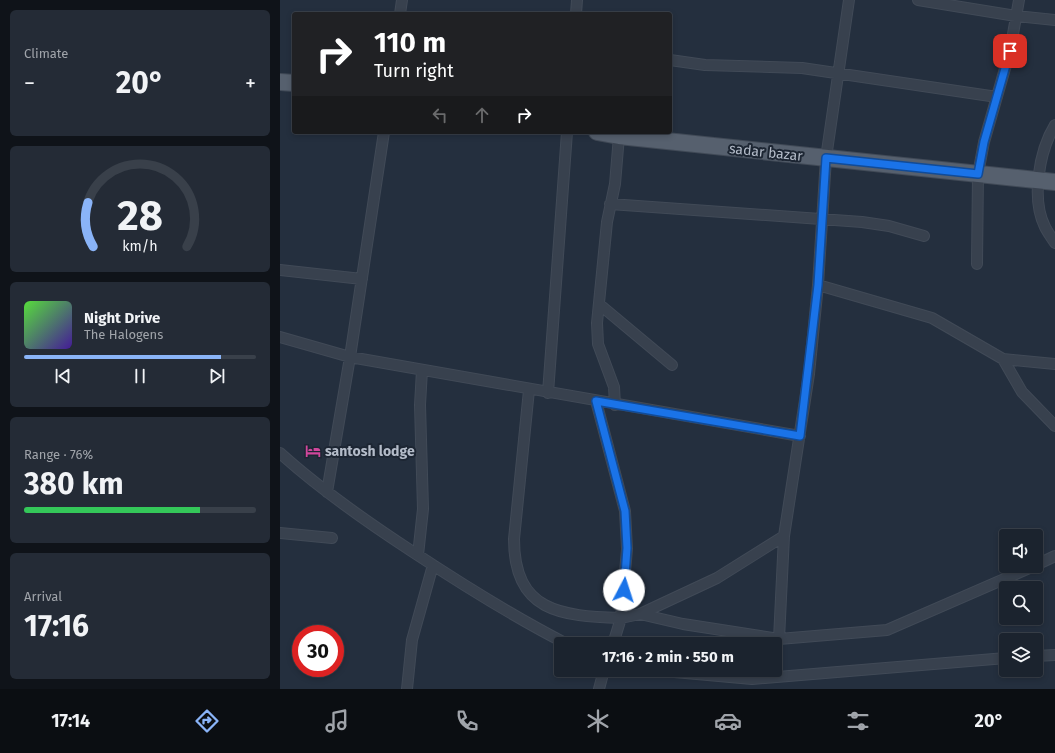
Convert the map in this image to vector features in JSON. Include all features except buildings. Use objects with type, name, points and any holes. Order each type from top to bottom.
[{"type":"main road","points":[[280,82],[292,83]]},
{"type":"main road","name":"sadar bazar","points":[[608,134],[1055,182]]},
{"type":"street","points":[[400,12],[402,0]]},
{"type":"street","points":[[576,12],[577,0]]},
{"type":"street","points":[[779,637],[784,536],[800,436],[818,285],[826,158],[840,73],[849,0]]},
{"type":"street","points":[[918,0],[1016,16],[1055,20]]},
{"type":"street","points":[[977,264],[978,174],[984,142],[1010,51],[1019,0]]},
{"type":"street","points":[[672,60],[705,65],[802,68],[996,97]]},
{"type":"street","points":[[1055,126],[1048,138],[1041,156],[1039,180],[1040,210],[1045,226],[1055,243]]},
{"type":"street","points":[[327,492],[350,357],[384,134]]},
{"type":"street","points":[[548,393],[566,134]]},
{"type":"street","points":[[616,405],[614,387],[598,344],[599,304],[610,204],[615,184],[619,136]]},
{"type":"street","points":[[610,204],[822,218],[889,226],[924,236]]},
{"type":"street","points":[[280,270],[362,279]]},
{"type":"street","points":[[818,285],[932,318],[1003,359],[1055,364]]},
{"type":"street","points":[[599,304],[672,366]]},
{"type":"street","points":[[280,337],[350,357],[529,390],[800,436]]},
{"type":"street","points":[[1003,359],[1022,392],[1055,426]]},
{"type":"street","points":[[418,555],[423,510],[420,404],[422,370]]},
{"type":"street","points":[[529,390],[514,539],[514,559],[517,572],[524,587],[539,602],[558,612],[592,617],[621,618],[640,614],[717,578],[784,536]]},
{"type":"street","points":[[596,401],[625,511],[627,548],[621,618],[615,637]]},
{"type":"street","points":[[280,453],[327,492],[418,555],[534,627],[554,637]]},
{"type":"street","points":[[280,533],[332,538]]},
{"type":"street","points":[[1043,561],[1055,556]]},
{"type":"street","points":[[407,689],[412,640],[433,565]]},
{"type":"street","points":[[782,639],[887,630],[1017,573]]},
{"type":"street","points":[[640,614],[683,624],[766,637]]},
{"type":"street","points":[[1043,656],[1055,655]]},
{"type":"street","points":[[782,677],[999,659]]},
{"type":"street","points":[[599,689],[602,677]]},
{"type":"street","points":[[730,677],[752,679],[776,677]]},
{"type":"place","name":"santosh lodge","points":[[313,451]]},
{"type":"route","points":[[624,590],[627,548],[625,511],[596,401],[800,436],[809,374],[818,285],[826,158],[978,174],[984,142],[1010,51]]}]
